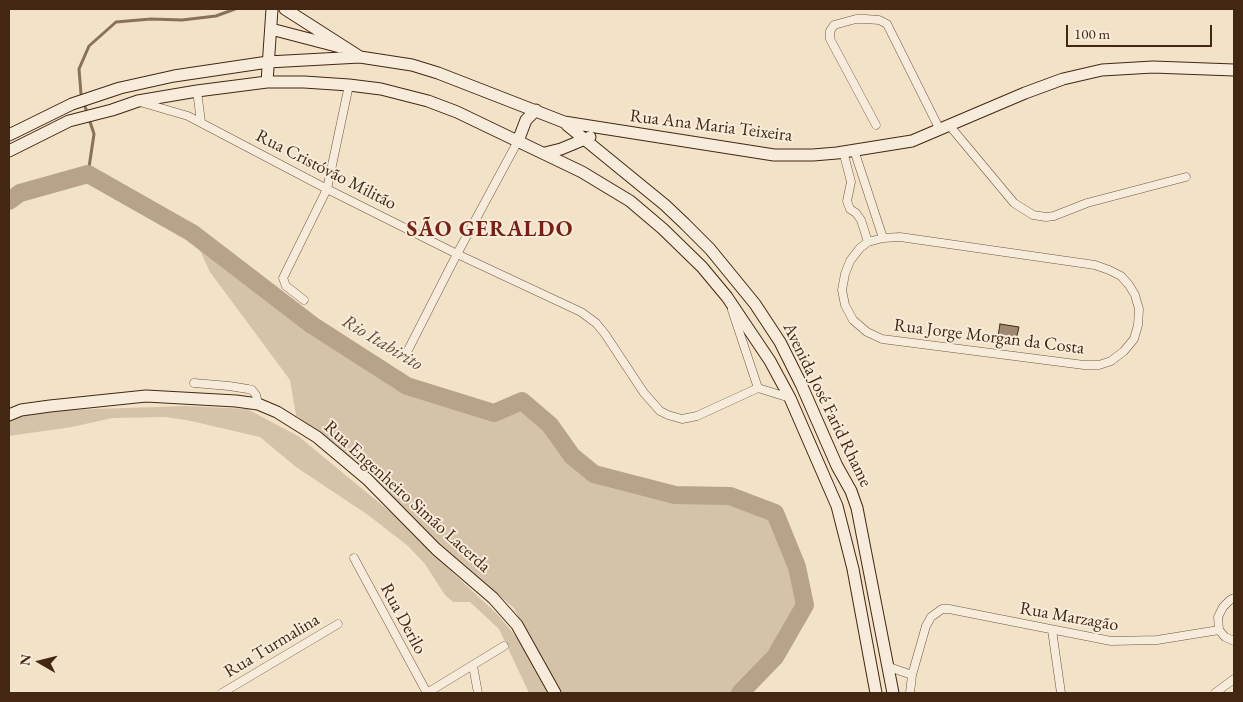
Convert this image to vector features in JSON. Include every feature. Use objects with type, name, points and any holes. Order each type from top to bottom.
[{"type":"street","points":[[267,82],[272,9]]},
{"type":"street","name":"Rua Ana Maria Teixeira","points":[[285,9],[360,57],[412,65],[438,73],[564,122],[774,155],[813,155],[905,143],[1025,93],[1063,79],[1102,70],[1153,67],[1234,70]]},
{"type":"street","points":[[876,125],[830,39],[830,31],[834,25],[856,19],[879,20],[887,24],[945,127],[1014,203],[1033,216],[1054,216],[1087,203],[1186,177]]},
{"type":"street","points":[[271,29],[347,48]]},
{"type":"street","points":[[9,135],[72,104],[105,92],[174,76],[268,62],[360,57]]},
{"type":"street","points":[[9,151],[69,121],[138,101],[267,82],[304,82],[381,89],[428,101],[457,112],[545,153],[582,172],[630,202],[663,229],[702,267],[727,297],[770,361],[790,398],[837,506],[853,569],[876,693]]},
{"type":"street","points":[[304,300],[286,286],[283,278],[327,189],[348,86]]},
{"type":"street","points":[[197,91],[201,122]]},
{"type":"street","name":"Rua Cristóvão Militão","points":[[138,101],[173,111],[201,122],[327,189],[588,317],[605,334],[654,406],[668,415],[682,419],[697,416],[758,388]]},
{"type":"street","points":[[406,354],[518,141],[526,120],[536,110]]},
{"type":"street","name":"Avenida José Farid Rhame","points":[[564,122],[665,204],[710,249],[754,304],[780,342],[801,384],[837,466],[852,491],[857,508],[893,693]]},
{"type":"street","points":[[545,153],[569,146],[585,138],[622,132]]},
{"type":"street","points":[[848,151],[882,238]]},
{"type":"street","points":[[848,151],[851,182],[847,201],[850,208],[859,216],[868,242]]},
{"type":"street","name":"Rua Jorge Morgan da Costa","points":[[882,238],[910,239],[1095,266],[1109,270],[1121,276],[1135,295],[1139,310],[1138,325],[1134,339],[1124,351],[1111,361],[1099,365],[1084,365],[882,339],[867,332],[853,320],[845,305],[842,290],[850,261],[860,248],[868,242],[882,238]]},
{"type":"street","points":[[727,297],[758,388],[790,398]]},
{"type":"street","points":[[194,383],[252,390],[256,395],[258,404]]},
{"type":"street","name":"Rua Engenheiro Simão Lacerda","points":[[9,415],[22,410],[58,405],[146,396],[258,404],[290,419],[317,437],[367,479],[436,549],[493,598],[517,625],[555,693]]},
{"type":"street","name":"Rua Derilo","points":[[354,558],[427,693]]},
{"type":"street","points":[[1234,598],[1224,607],[1218,617],[1219,630],[1225,637],[1234,641]]},
{"type":"street","name":"Rua Marzagão","points":[[912,675],[930,617],[942,609],[1099,639],[1124,642],[1156,640],[1219,630]]},
{"type":"street","name":"Rua Turmalina","points":[[222,693],[338,624]]},
{"type":"street","points":[[1052,630],[1061,693]]},
{"type":"street","points":[[427,693],[504,646]]},
{"type":"street","points":[[473,666],[478,693]]},
{"type":"street","points":[[889,667],[912,675],[910,693]]},
{"type":"street","points":[[1215,693],[1234,679]]},
{"type":"shaded area","points":[[192,233],[312,325],[407,386],[494,413],[522,401],[550,425],[572,456],[594,474],[675,495],[730,496],[775,513],[797,567],[805,605],[775,657],[740,693],[557,693],[514,608],[437,542],[368,475],[296,415],[290,380],[210,272]]},
{"type":"shaded area","points":[[186,406],[247,409],[298,436],[394,515],[498,615],[534,658],[547,693],[529,693],[499,629],[470,602],[453,602],[445,595],[425,564],[408,546],[368,515],[296,467],[260,437],[166,417],[112,418],[72,427],[9,436],[9,418],[34,411]]},
{"type":"building","points":[[1000,324],[1019,327],[1015,344],[997,343]]},
{"type":"waterway","points":[[88,174],[94,134],[81,94],[79,69],[89,46],[116,22],[151,19],[182,20],[216,16],[235,9]]},
{"type":"waterway","name":"Rio Itabirito","points":[[9,201],[20,193],[88,174],[192,233],[312,325],[407,386],[494,413],[522,401],[550,425],[572,456],[594,474],[675,495],[730,496],[775,513],[797,567],[805,605],[775,657],[740,693]]},
{"type":"district","name":"SÃO GERALDO","points":[[490,230]]}]
